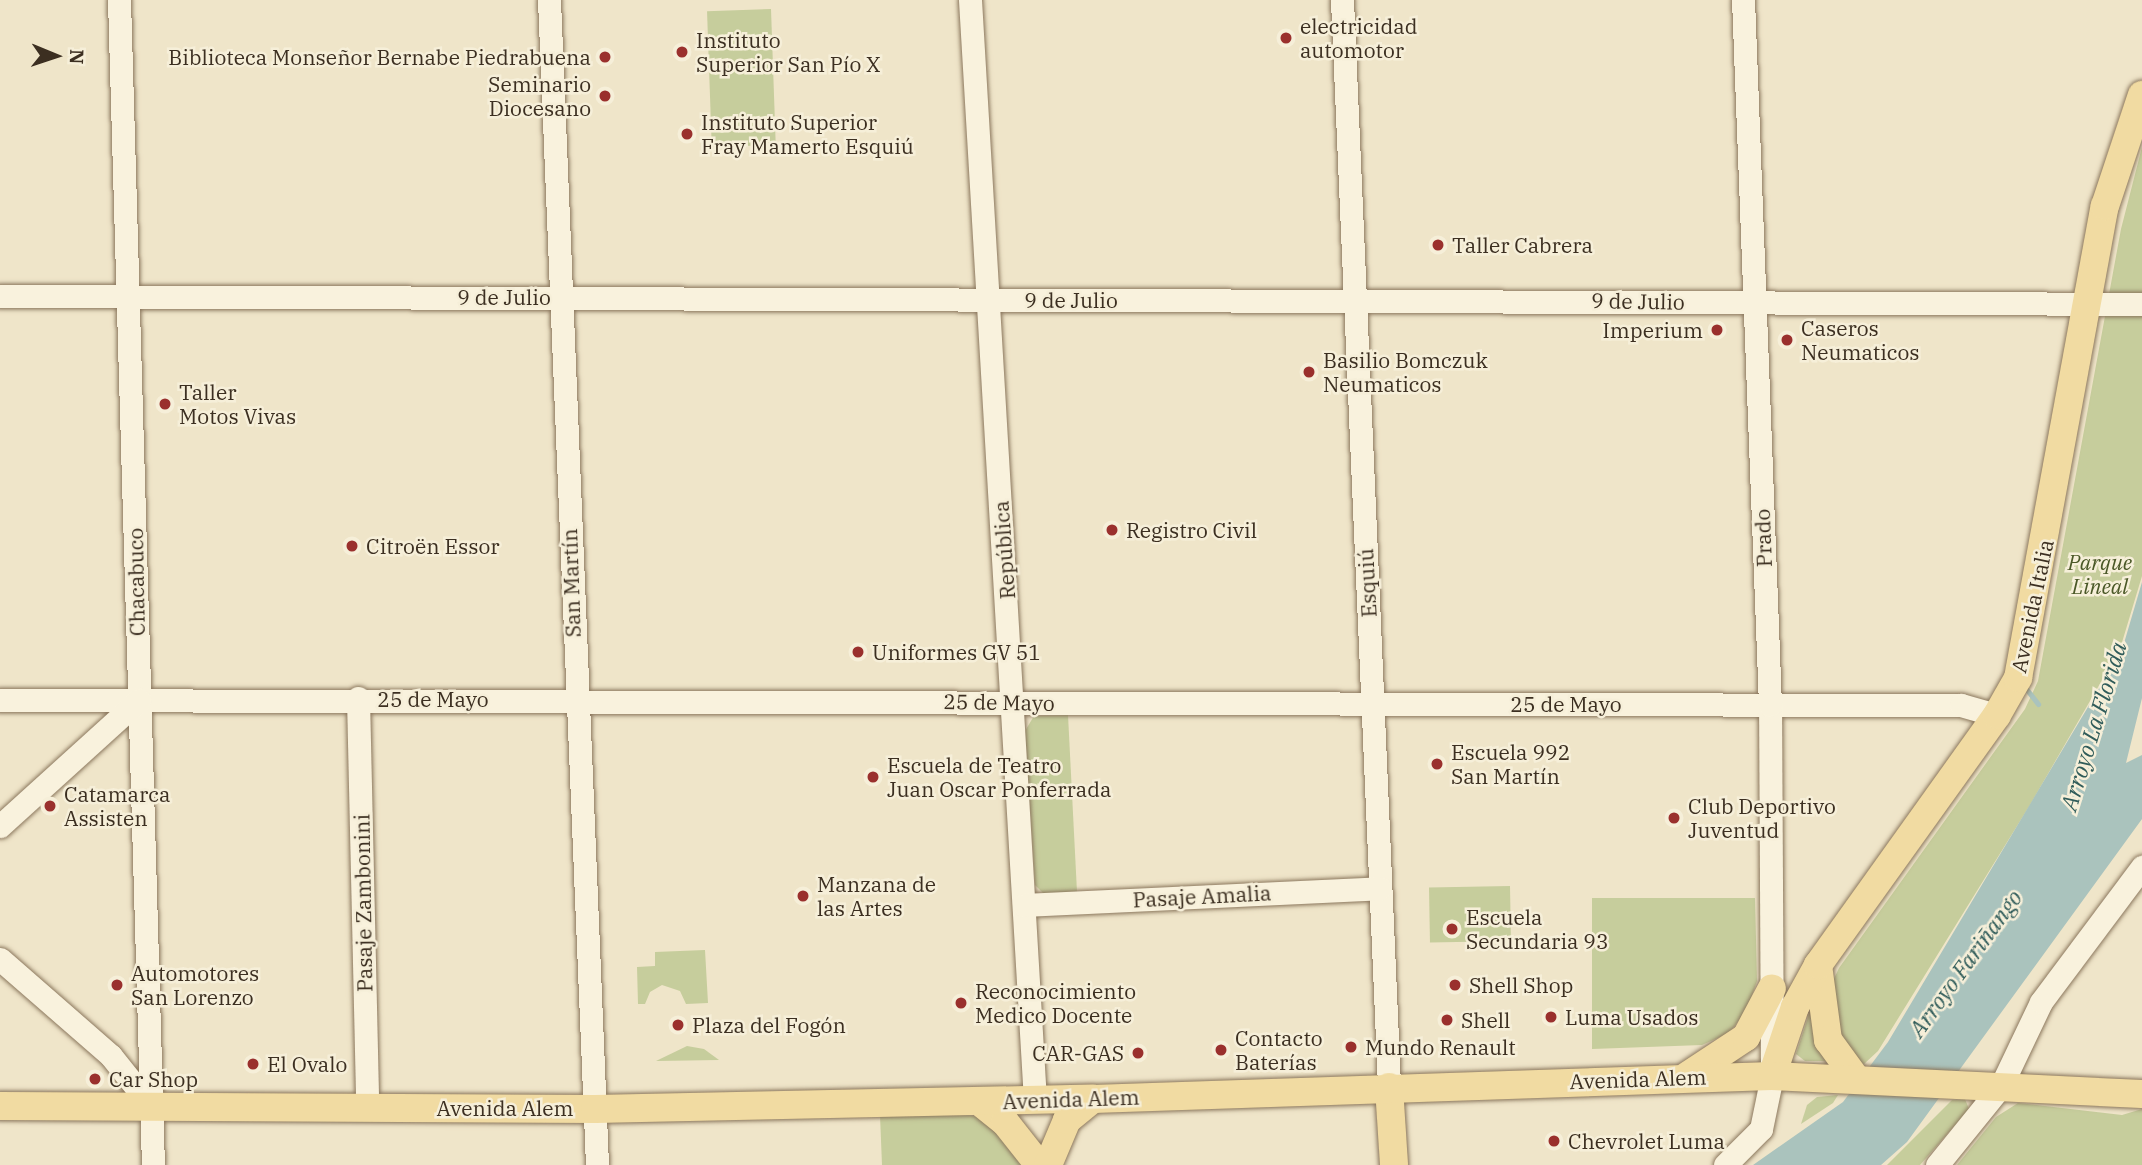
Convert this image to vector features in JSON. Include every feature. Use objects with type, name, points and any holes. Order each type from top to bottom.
[{"type":"main road","name":"Avenida Italia","points":[[1772,1076],[1795,1007],[1818,965],[1997,715],[2018,678],[2026,652],[2105,206],[2142,94]]},
{"type":"main road","points":[[1818,965],[1828,1040],[1855,1077]]},
{"type":"main road","points":[[1684,1078],[1746,1037],[1772,988]]},
{"type":"main road","name":"Avenida Alem","points":[[0,1105],[595,1109],[1035,1101],[1772,1076],[1855,1077],[2142,1094]]},
{"type":"main road","name":"Esquiú","points":[[1389,1087],[1394,1165]]},
{"type":"main road","points":[[1043,1165],[1067,1120],[1093,1099]]},
{"type":"main road","points":[[1035,1101],[1043,1165]]},
{"type":"main road","points":[[981,1102],[1004,1122],[1043,1165]]},
{"type":"street","name":"Chacabuco","points":[[119,0],[153,1165]]},
{"type":"street","name":"San Martín","points":[[550,0],[576,700],[597,1165]]},
{"type":"street","name":"República","points":[[970,0],[1035,1101]]},
{"type":"street","name":"Esquiú","points":[[1342,0],[1389,1087]]},
{"type":"street","name":"Prado","points":[[1743,0],[1770,705],[1772,1076]]},
{"type":"street","name":"9 de Julio","points":[[0,296],[988,301],[1353,298],[2142,304]]},
{"type":"street","name":"25 de Mayo","points":[[0,700],[358,698],[576,700],[608,705],[1961,705],[1997,715]]},
{"type":"street","name":"Pasaje Zambonini","points":[[358,698],[367,1107]]},
{"type":"street","points":[[0,826],[139,699]]},
{"type":"street","points":[[1937,1165],[2001,1086],[2041,1002],[2136,874]]},
{"type":"street","name":"Pasaje Amalia","points":[[1024,905],[1380,888]]},
{"type":"street","points":[[0,960],[111,1056],[151,1106]]},
{"type":"street","name":"Avenida Italia","points":[[1724,1165],[1761,1129],[1772,1076]]},
{"type":"green space","points":[[771,9],[776,145],[712,147],[707,11]]},
{"type":"green space","name":"Parque Lineal","points":[[2142,147],[2142,576],[2120,649],[2030,805],[1878,1051],[1864,1064],[1854,1062],[1839,1048],[1830,987],[1839,968],[2025,709],[2038,681],[2121,229]]},
{"type":"green space","points":[[1068,715],[1077,892],[1044,894],[1035,885],[1025,731],[1034,716]]},
{"type":"green space","points":[[1510,886],[1511,941],[1430,942],[1429,887]]},
{"type":"green space","points":[[1592,898],[1755,898],[1757,981],[1747,1010],[1729,1033],[1702,1045],[1592,1049]]},
{"type":"green space","points":[[705,950],[708,1003],[686,1004],[680,991],[662,985],[650,992],[645,1004],[638,1004],[637,967],[655,966],[655,952]]},
{"type":"green space","points":[[1812,1005],[1831,1061],[1805,1061],[1796,1054]]},
{"type":"green space","points":[[687,1046],[704,1049],[719,1060],[656,1061]]},
{"type":"green space","points":[[1838,1095],[1833,1103],[1801,1124],[1807,1105],[1817,1097]]},
{"type":"green space","points":[[1965,1099],[1969,1109],[1920,1165],[1887,1165],[1952,1100]]},
{"type":"green space","points":[[2018,1103],[2122,1115],[2142,1109],[2142,1165],[1957,1165],[1996,1117]]},
{"type":"green space","points":[[964,1114],[981,1118],[1001,1132],[1024,1165],[882,1165],[880,1115]]},
{"type":"water","points":[[2142,582],[2142,698],[2126,763],[2142,755],[2142,819],[1907,1142],[1881,1165],[1753,1165],[1843,1102],[1888,1042],[2122,650]]},
{"type":"waterway","points":[[2024,686],[2038,704]]},
{"type":"place","name":"electricidad automotor","points":[[1286,38]]},
{"type":"place","name":"Instituto Superior San Pío X","points":[[682,52]]},
{"type":"place","name":"Biblioteca Monseñor Bernabe Piedrabuena","points":[[605,57]]},
{"type":"place","name":"Seminario Diocesano","points":[[605,96]]},
{"type":"place","name":"Instituto Superior Fray Mamerto Esquiú","points":[[687,134]]},
{"type":"place","name":"Taller Cabrera","points":[[1438,245]]},
{"type":"place","name":"Imperium","points":[[1717,330]]},
{"type":"place","name":"Caseros Neumaticos","points":[[1787,340]]},
{"type":"place","name":"Basilio Bomczuk Neumaticos","points":[[1309,372]]},
{"type":"place","name":"Taller Motos Vivas","points":[[165,404]]},
{"type":"place","name":"Registro Civil","points":[[1112,530]]},
{"type":"place","name":"Citroën Essor","points":[[352,546]]},
{"type":"place","name":"Uniformes GV 51","points":[[858,652]]},
{"type":"place","name":"Escuela 992 San Martín","points":[[1437,764]]},
{"type":"place","name":"Escuela de Teatro Juan Oscar Ponferrada","points":[[873,777]]},
{"type":"place","name":"Catamarca Assisten","points":[[50,806]]},
{"type":"place","name":"Club Deportivo Juventud","points":[[1674,818]]},
{"type":"place","name":"Manzana de las Artes","points":[[803,896]]},
{"type":"place","name":"Escuela Secundaria 93","points":[[1452,929]]},
{"type":"place","name":"Automotores San Lorenzo","points":[[117,985]]},
{"type":"place","name":"Shell Shop","points":[[1455,985]]},
{"type":"place","name":"Reconocimiento Medico Docente","points":[[961,1003]]},
{"type":"place","name":"Luma Usados","points":[[1551,1017]]},
{"type":"place","name":"Shell","points":[[1447,1020]]},
{"type":"place","name":"Plaza del Fogón","points":[[678,1025]]},
{"type":"place","name":"Mundo Renault","points":[[1351,1047]]},
{"type":"place","name":"Contacto Baterías","points":[[1221,1050]]},
{"type":"place","name":"CAR-GAS","points":[[1138,1053]]},
{"type":"place","name":"El Ovalo","points":[[253,1064]]},
{"type":"place","name":"Car Shop","points":[[95,1079]]},
{"type":"place","name":"Chevrolet Luma","points":[[1554,1141]]},
{"type":"water label","name":"Arroyo La Florida","points":[[2093,726]]},
{"type":"water label","name":"Arroyo Fariñango","points":[[1965,963]]}]
